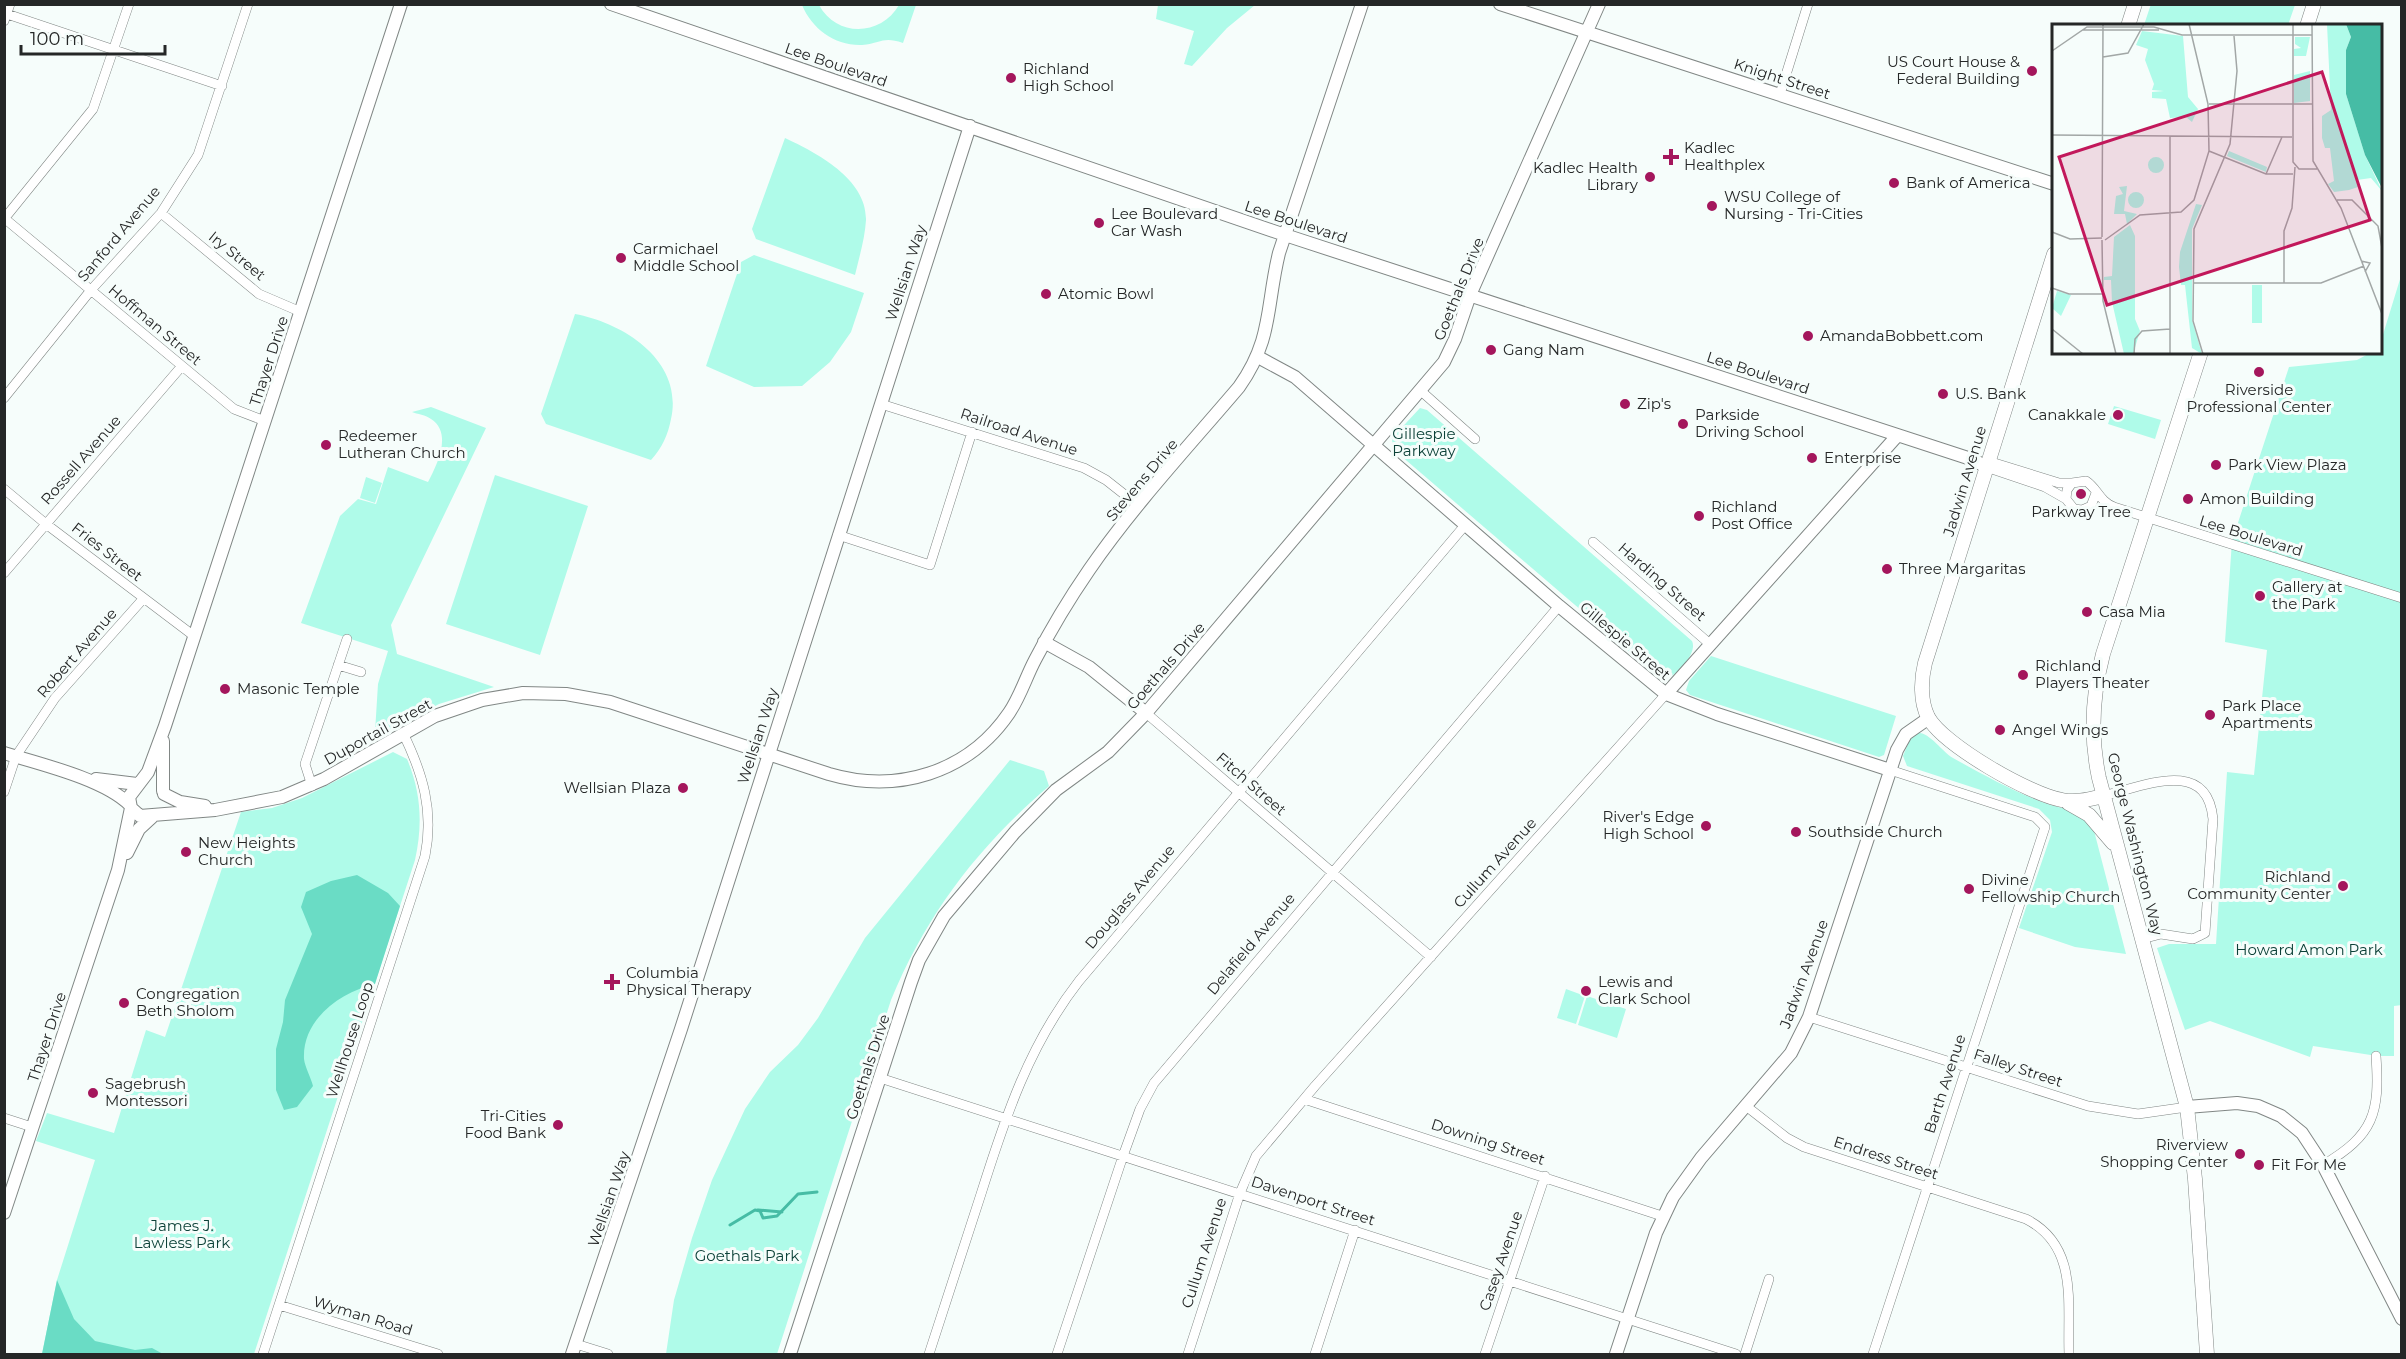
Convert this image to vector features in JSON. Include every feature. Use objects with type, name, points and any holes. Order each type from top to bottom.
[{"type":"main road","points":[[2129,24],[2135,4]]},
{"type":"main road","points":[[2308,24],[2314,4]]},
{"type":"main road","name":"Jadwin Avenue","points":[[1929,718],[1923,701],[1924,667],[1983,463],[2052,260]]},
{"type":"main road","name":"George Washington Way","points":[[2200,354],[2098,673],[2092,717],[2093,745],[2103,796],[2187,1107],[2195,1179],[2208,1354]]},
{"type":"main road","points":[[1929,718],[1940,734],[1961,749],[2035,790],[2089,815],[2118,850]]},
{"type":"main road","points":[[2060,800],[2075,801],[2103,796]]},
{"type":"street","points":[[5,219],[93,109],[129,4]]},
{"type":"street","name":"Sanford Avenue","points":[[4,398],[91,290],[161,213],[198,155],[248,4]]},
{"type":"street","name":"Thayer Drive","points":[[138,784],[148,772],[165,726],[401,4]]},
{"type":"street","name":"Lee Boulevard","points":[[611,4],[1285,235],[1898,436],[1983,463],[2052,481],[2072,483],[2086,481],[2109,505],[2402,598]]},
{"type":"street","name":"Stevens Drive","points":[[767,755],[863,782],[904,781],[935,772],[971,753],[1003,722],[1044,642],[1089,569],[1239,387],[1258,357],[1268,329],[1272,285],[1285,235],[1362,4]]},
{"type":"street","name":"Knight Street","points":[[1500,4],[2052,183]]},
{"type":"street","name":"Goethals Drive","points":[[790,1354],[919,960],[948,910],[1037,807],[1108,752],[1146,713],[1421,391],[1450,351],[1470,295],[1599,4]]},
{"type":"street","points":[[1780,94],[1809,4]]},
{"type":"street","points":[[7,13],[222,86]]},
{"type":"street","name":"Wellsian Way","points":[[574,1349],[681,1029],[970,126]]},
{"type":"street","name":"Iry Street","points":[[161,213],[259,294],[301,312]]},
{"type":"street","name":"Hoffman Street","points":[[5,219],[234,409],[265,421]]},
{"type":"street","name":"Gillespie Street","points":[[1258,357],[1295,377],[1559,606],[1666,694],[1716,714],[2035,817],[2043,823]]},
{"type":"street","name":"Rossell Avenue","points":[[4,573],[181,367]]},
{"type":"street","points":[[1421,391],[1476,439]]},
{"type":"street","name":"Railroad Avenue","points":[[881,405],[1084,468],[1106,480],[1139,506]]},
{"type":"street","points":[[838,535],[930,566],[972,432]]},
{"type":"street","name":"Cullum Avenue","points":[[1188,1354],[1239,1193],[1256,1156],[1304,1099],[1898,436]]},
{"type":"street","name":"Lee Boulevard","points":[[1983,463],[2045,487],[2066,499],[2074,509],[2082,510],[2094,502],[2096,493]]},
{"type":"street","points":[[2066,499],[2067,490],[2072,483]]},
{"type":"street","name":"Fries Street","points":[[4,489],[46,524],[194,636]]},
{"type":"street","name":"Douglass Avenue","points":[[929,1354],[1005,1117],[1030,1057],[1065,999],[1466,524]]},
{"type":"street","name":"Harding Street","points":[[1593,542],[1711,645]]},
{"type":"street","name":"Robert Avenue","points":[[4,792],[10,754],[55,698],[143,599]]},
{"type":"street","name":"Delafield Avenue","points":[[1057,1354],[1123,1156],[1140,1109],[1154,1083],[1559,606]]},
{"type":"street","points":[[312,786],[305,764],[347,639]]},
{"type":"street","name":"Fitch Street","points":[[1044,642],[1089,667],[1146,713],[1431,957]]},
{"type":"street","points":[[338,665],[361,672]]},
{"type":"street","name":"Duportail Street","points":[[154,817],[248,804],[312,786],[435,716],[470,703],[512,694],[551,693],[610,702],[767,755]]},
{"type":"street","name":"Jadwin Avenue","points":[[1616,1354],[1662,1216],[1701,1158],[1791,1053],[1809,1017],[1890,770],[1903,738],[1929,718]]},
{"type":"street","name":"Thayer Drive","points":[[164,793],[165,726]]},
{"type":"street","name":"Wellhouse Loop","points":[[263,1354],[425,856],[429,828],[427,797],[417,763],[403,733]]},
{"type":"street","points":[[10,754],[72,774],[114,783],[151,782],[164,793],[164,805],[154,817],[140,816],[115,794],[72,774]]},
{"type":"street","points":[[2103,796],[2180,779],[2192,782],[2204,791],[2212,808],[2205,933],[2193,939],[2167,934],[2142,939]]},
{"type":"street","points":[[130,806],[131,791],[138,784]]},
{"type":"street","name":"Duportail Street","points":[[164,793],[188,804],[248,804]]},
{"type":"street","name":"Thayer Drive","points":[[4,1212],[118,870],[130,806]]},
{"type":"street","name":"Thayer Drive","points":[[118,870],[139,829],[154,817]]},
{"type":"street","name":"Barth Avenue","points":[[1873,1354],[2044,832],[2043,823]]},
{"type":"street","name":"Falley Street","points":[[1809,1017],[2067,1100],[2106,1110],[2154,1114],[2187,1107]]},
{"type":"street","points":[[2324,1165],[2354,1145],[2371,1122],[2377,1095],[2376,1056]]},
{"type":"street","name":"Davenport Street","points":[[880,1078],[1736,1354]]},
{"type":"street","name":"Downing Street","points":[[1304,1099],[1662,1216]]},
{"type":"street","points":[[2187,1107],[2237,1103],[2269,1110],[2281,1116],[2302,1133],[2324,1165],[2402,1319]]},
{"type":"street","name":"Endress Street","points":[[1746,1106],[1796,1143],[2025,1219],[2048,1233],[2060,1251],[2065,1264],[2069,1354]]},
{"type":"street","points":[[4,1118],[32,1127]]},
{"type":"street","name":"Casey Avenue","points":[[1485,1354],[1545,1176]]},
{"type":"street","points":[[1315,1354],[1355,1230]]},
{"type":"street","points":[[1745,1354],[1769,1279]]},
{"type":"street","name":"Wyman Road","points":[[279,1305],[438,1354]]},
{"type":"street","points":[[574,1349],[608,1354]]},
{"type":"green space","points":[[1158,4],[1255,5],[1227,28],[1192,66],[1184,64],[1194,31],[1156,19]]},
{"type":"green space","points":[[2151,4],[2295,4],[2288,24],[2144,24]]},
{"type":"green space","points":[[802,5],[819,5],[827,16],[837,23],[847,28],[859,29],[881,23],[899,5],[916,5],[903,43],[887,40],[852,45],[834,39],[818,28],[806,14]]},
{"type":"green space","points":[[785,138],[811,151],[838,169],[858,192],[864,205],[866,220],[855,275],[756,239],[752,229]]},
{"type":"green space","points":[[754,255],[864,293],[851,332],[830,362],[802,386],[754,387],[706,366],[741,262]]},
{"type":"green space","name":"Howard Amon Park","points":[[2401,276],[2402,1005],[2394,1006],[2394,1056],[2377,1056],[2313,1046],[2310,1057],[2210,1021],[2185,1030],[2157,948],[2169,944],[2216,944],[2227,772],[2254,775],[2267,650],[2225,642],[2232,541],[2289,367],[2357,360],[2368,354],[2382,354],[2382,338]]},
{"type":"green space","points":[[575,314],[612,326],[630,336],[646,348],[659,363],[668,379],[673,398],[671,419],[664,441],[651,460],[546,424],[541,414]]},
{"type":"green space","points":[[2114,406],[2161,420],[2155,439],[2108,424]]},
{"type":"green space","points":[[431,407],[486,428],[391,625],[397,654],[494,687],[439,704],[377,737],[375,732],[378,684],[388,651],[301,623],[340,516],[358,499],[376,504],[388,467],[428,482],[439,458],[441,432],[438,425],[431,419],[412,412]]},
{"type":"green space","name":"Gillespie Parkway","points":[[1420,408],[1427,410],[1692,641],[1692,651],[1681,668],[1671,677],[1666,679],[1659,677],[1393,449],[1392,438]]},
{"type":"green space","points":[[495,475],[588,506],[540,655],[446,624]]},
{"type":"green space","points":[[366,477],[382,483],[375,503],[360,498]]},
{"type":"green space","points":[[1711,656],[1896,716],[1884,755],[1879,757],[1690,695],[1686,690],[1689,681]]},
{"type":"green space","points":[[1916,733],[1926,735],[1953,758],[2016,791],[2071,811],[2092,823],[2126,954],[2075,947],[2019,928],[2052,832],[2050,820],[2039,809],[1907,766],[1903,756],[1910,739]]},
{"type":"green space","name":"James J. Lawless Park","points":[[393,752],[407,759],[418,796],[420,821],[415,860],[254,1354],[42,1354],[57,1280],[95,1160],[36,1141],[47,1113],[114,1133],[146,1030],[165,1037],[241,812],[272,808],[302,798]]},
{"type":"green space","name":"Goethals Park","points":[[1010,760],[1044,771],[1049,786],[999,833],[957,883],[938,910],[905,968],[891,1000],[777,1354],[666,1354],[674,1300],[692,1238],[712,1180],[745,1109],[770,1072],[798,1045],[818,1018],[865,938]]},
{"type":"green space","points":[[357,875],[388,893],[400,906],[375,984],[349,993],[337,1001],[326,1010],[309,1032],[304,1059],[313,1086],[297,1107],[284,1110],[276,1090],[276,1049],[283,1022],[285,1000],[312,934],[301,907],[306,892],[331,881]]},
{"type":"green space","points":[[1566,989],[1585,996],[1576,1024],[1557,1018]]},
{"type":"green space","points":[[1587,996],[1626,1009],[1617,1038],[1578,1025]]},
{"type":"green space","points":[[57,1280],[74,1319],[95,1341],[135,1350],[152,1348],[163,1354],[42,1354]]},
{"type":"waterway","points":[[730,1225],[755,1210],[760,1211],[763,1218],[777,1216],[798,1194],[817,1192]]},
{"type":"waterway","points":[[758,1210],[782,1212]]},
{"type":"place","name":"US Court House & Federal Building","points":[[2032,71]]},
{"type":"place","name":"Richland High School","points":[[1011,78]]},
{"type":"place","name":"Kadlec Healthplex","points":[[1671,157]]},
{"type":"place","name":"Kadlec Health Library","points":[[1650,177]]},
{"type":"place","name":"Bank of America","points":[[1894,183]]},
{"type":"place","name":"WSU College of Nursing - Tri-Cities","points":[[1712,206]]},
{"type":"place","name":"Lee Boulevard Car Wash","points":[[1099,223]]},
{"type":"place","name":"Carmichael Middle School","points":[[621,258]]},
{"type":"place","name":"Atomic Bowl","points":[[1046,294]]},
{"type":"place","name":"AmandaBobbett.com","points":[[1808,336]]},
{"type":"place","name":"Gang Nam","points":[[1491,350]]},
{"type":"place","name":"Riverside Professional Center","points":[[2259,372]]},
{"type":"place","name":"U.S. Bank","points":[[1943,394]]},
{"type":"place","name":"Zip's","points":[[1625,404]]},
{"type":"place","name":"Canakkale","points":[[2118,415]]},
{"type":"place","name":"Parkside Driving School","points":[[1683,424]]},
{"type":"place","name":"Redeemer Lutheran Church","points":[[326,445]]},
{"type":"place","name":"Enterprise","points":[[1812,458]]},
{"type":"place","name":"Park View Plaza","points":[[2216,465]]},
{"type":"place","name":"Parkway Tree","points":[[2081,494]]},
{"type":"place","name":"Amon Building","points":[[2188,499]]},
{"type":"place","name":"Richland Post Office","points":[[1699,516]]},
{"type":"place","name":"Three Margaritas","points":[[1887,569]]},
{"type":"place","name":"Gallery at the Park","points":[[2260,596]]},
{"type":"place","name":"Casa Mia","points":[[2087,612]]},
{"type":"place","name":"Richland Players Theater","points":[[2023,675]]},
{"type":"place","name":"Masonic Temple","points":[[225,689]]},
{"type":"place","name":"Park Place Apartments","points":[[2210,715]]},
{"type":"place","name":"Angel Wings","points":[[2000,730]]},
{"type":"place","name":"Wellsian Plaza","points":[[683,788]]},
{"type":"place","name":"River's Edge High School","points":[[1706,826]]},
{"type":"place","name":"Southside Church","points":[[1796,832]]},
{"type":"place","name":"New Heights Church","points":[[186,852]]},
{"type":"place","name":"Richland Community Center","points":[[2343,886]]},
{"type":"place","name":"Divine Fellowship Church","points":[[1969,889]]},
{"type":"place","name":"Columbia Physical Therapy","points":[[612,982]]},
{"type":"place","name":"Lewis and Clark School","points":[[1586,991]]},
{"type":"place","name":"Congregation Beth Sholom","points":[[124,1003]]},
{"type":"place","name":"Sagebrush Montessori","points":[[93,1093]]},
{"type":"place","name":"Tri-Cities Food Bank","points":[[558,1125]]},
{"type":"place","name":"Riverview Shopping Center","points":[[2240,1154]]},
{"type":"place","name":"Fit For Me","points":[[2259,1165]]}]
